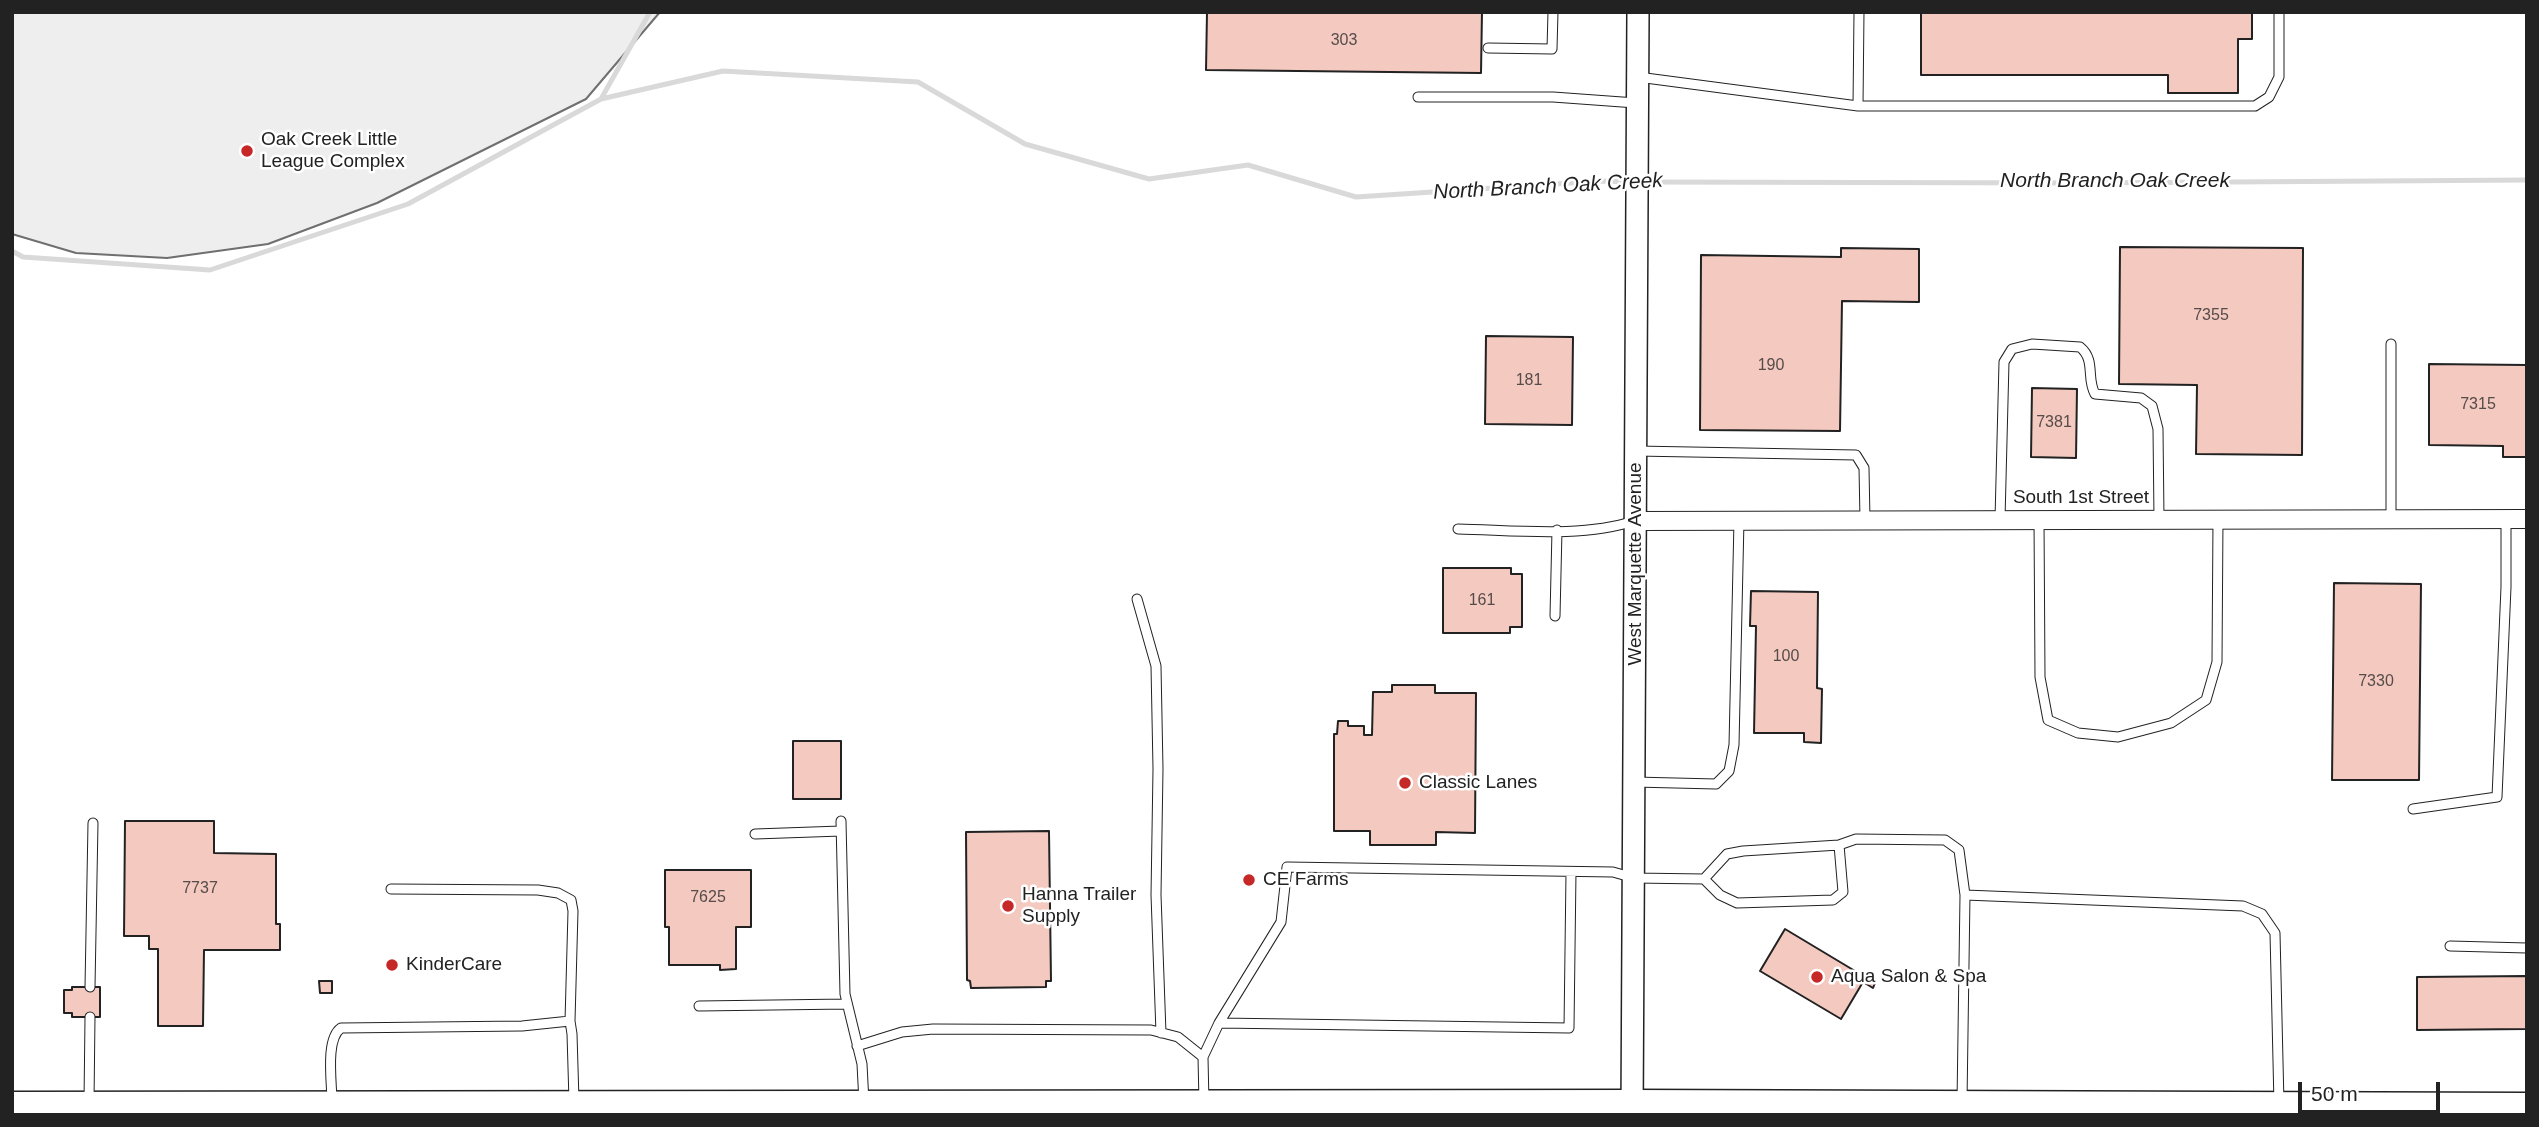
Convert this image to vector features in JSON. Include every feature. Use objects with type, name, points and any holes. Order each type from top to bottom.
[{"type":"main road","points":[[12,1105],[39,1110],[89,1105],[574,1105],[865,1110],[1203,1104],[1632,1109],[1962,1105],[2089,1112],[2279,1105],[2527,1106]]},
{"type":"street","name":"West Marquette Avenue","points":[[1632,1109],[1638,12]]},
{"type":"street","name":"South 1st Street","points":[[1636,521],[2527,519]]},
{"type":"lane","points":[[1488,48],[1552,49],[1553,12]]},
{"type":"lane","points":[[1858,106],[1859,12]]},
{"type":"lane","points":[[1638,77],[1858,106],[2255,106],[2269,97],[2279,77],[2279,12]]},
{"type":"lane","points":[[1418,97],[1553,97],[1638,103]]},
{"type":"lane","points":[[2000,519],[2004,362],[2012,349],[2032,344],[2080,347],[2089,358],[2091,387],[2095,394],[2141,398],[2152,405],[2158,429],[2159,519]]},
{"type":"lane","points":[[2391,344],[2391,519]]},
{"type":"lane","points":[[1636,451],[1856,455],[1864,468],[1865,520]]},
{"type":"lane","points":[[2039,519],[2040,677],[2048,720],[2078,733],[2118,737],[2171,723],[2206,700],[2217,662],[2218,519]]},
{"type":"lane","points":[[2413,809],[2497,797],[2506,587],[2506,519]]},
{"type":"lane","points":[[1634,782],[1716,784],[1730,771],[1734,745],[1739,520]]},
{"type":"lane","points":[[1458,529],[1557,530],[1615,527],[1636,521]]},
{"type":"lane","points":[[1555,616],[1557,530]]},
{"type":"lane","points":[[1137,599],[1156,666],[1156,895],[1161,1033]]},
{"type":"lane","points":[[90,987],[93,823]]},
{"type":"lane","points":[[755,834],[841,826],[845,994],[862,1064],[865,1110]]},
{"type":"lane","points":[[1704,879],[1727,855],[1743,851],[1839,845],[1856,839],[1945,840],[1959,850],[1965,895],[1962,1105]]},
{"type":"lane","points":[[1203,1104],[1203,1057],[1219,1023],[1281,922],[1287,867],[1613,872],[1634,878],[1704,879],[1720,895],[1737,903],[1833,900],[1843,892],[1839,845]]},
{"type":"lane","points":[[1219,1023],[1569,1028],[1571,872]]},
{"type":"lane","points":[[391,889],[538,890],[558,893],[571,900],[573,911],[569,1021],[572,1034],[574,1105]]},
{"type":"lane","points":[[1965,895],[2243,906],[2262,914],[2276,933],[2279,1105]]},
{"type":"lane","points":[[2451,946],[2527,947]]},
{"type":"lane","points":[[699,1006],[847,1004]]},
{"type":"lane","points":[[89,1105],[90,1017]]},
{"type":"lane","points":[[332,1106],[332,1040],[336,1031],[341,1028],[522,1026],[569,1021]]},
{"type":"lane","points":[[858,1046],[902,1032],[933,1029],[1150,1030],[1178,1037],[1203,1057]]},
{"type":"shaded area","name":"Oak Creek Little League Complex","points":[[12,12],[660,12],[586,99],[377,203],[268,244],[167,258],[76,253],[12,234]]},
{"type":"building","points":[[1207,12],[1482,12],[1481,73],[1206,70]]},
{"type":"building","points":[[1921,12],[2252,12],[2252,39],[2238,39],[2238,93],[2168,93],[2168,75],[1921,75]]},
{"type":"building","points":[[2120,247],[2303,248],[2302,455],[2196,454],[2197,385],[2119,384]]},
{"type":"building","points":[[1841,248],[1919,249],[1919,302],[1842,301],[1840,431],[1700,430],[1701,255],[1841,257]]},
{"type":"building","points":[[1486,336],[1573,337],[1572,425],[1485,424]]},
{"type":"building","points":[[2429,364],[2527,365],[2527,457],[2503,457],[2503,446],[2429,445]]},
{"type":"building","points":[[2032,388],[2077,389],[2076,458],[2031,457]]},
{"type":"building","points":[[1443,568],[1511,568],[1511,574],[1522,574],[1522,627],[1510,627],[1510,633],[1443,633]]},
{"type":"building","points":[[2334,583],[2421,584],[2419,780],[2332,780]]},
{"type":"building","points":[[1751,591],[1818,592],[1817,688],[1822,689],[1821,743],[1804,742],[1804,733],[1754,733],[1756,626],[1750,626]]},
{"type":"building","name":"Classic Lanes","points":[[1392,685],[1435,685],[1435,693],[1476,693],[1475,833],[1436,832],[1436,845],[1370,845],[1370,831],[1334,831],[1334,734],[1337,734],[1338,721],[1348,721],[1348,726],[1364,726],[1364,735],[1372,735],[1373,692],[1392,692]]},
{"type":"building","points":[[793,741],[841,741],[841,799],[793,799]]},
{"type":"building","points":[[125,821],[214,821],[214,853],[276,854],[276,924],[280,924],[280,950],[204,950],[203,1026],[158,1026],[158,949],[149,949],[149,936],[124,936]]},
{"type":"building","name":"Hanna Trailer Supply","points":[[1049,831],[1051,981],[1046,981],[1046,987],[971,988],[970,981],[967,980],[966,832]]},
{"type":"building","points":[[665,870],[751,870],[751,927],[736,927],[736,969],[720,970],[720,965],[669,965],[669,927],[665,927]]},
{"type":"building","name":"Aqua Salon & Spa","points":[[1785,929],[1875,983],[1873,988],[1863,982],[1841,1019],[1760,971]]},
{"type":"building","points":[[2527,976],[2527,1029],[2417,1030],[2417,977]]},
{"type":"building","points":[[319,981],[332,981],[332,993],[320,993]]},
{"type":"building","points":[[72,987],[100,987],[100,1017],[72,1017],[72,1013],[64,1013],[64,990],[72,990]]},
{"type":"waterway","name":"North Branch Oak Creek","points":[[601,99],[650,12]]},
{"type":"waterway","name":"North Branch Oak Creek","points":[[12,251],[23,257],[210,270],[408,204],[601,99],[723,71],[918,82],[1025,144],[1149,179],[1248,165],[1356,197],[1601,181],[1631,182]]},
{"type":"waterway","name":"North Branch Oak Creek","points":[[1641,182],[2527,180]]},
{"type":"place","name":"Oak Creek Little League Complex","points":[[247,151]]},
{"type":"place","name":"Classic Lanes","points":[[1405,783]]},
{"type":"place","name":"CE Farms","points":[[1249,880]]},
{"type":"place","name":"Hanna Trailer Supply","points":[[1008,906]]},
{"type":"place","name":"KinderCare","points":[[392,965]]},
{"type":"place","name":"Aqua Salon & Spa","points":[[1817,977]]}]
